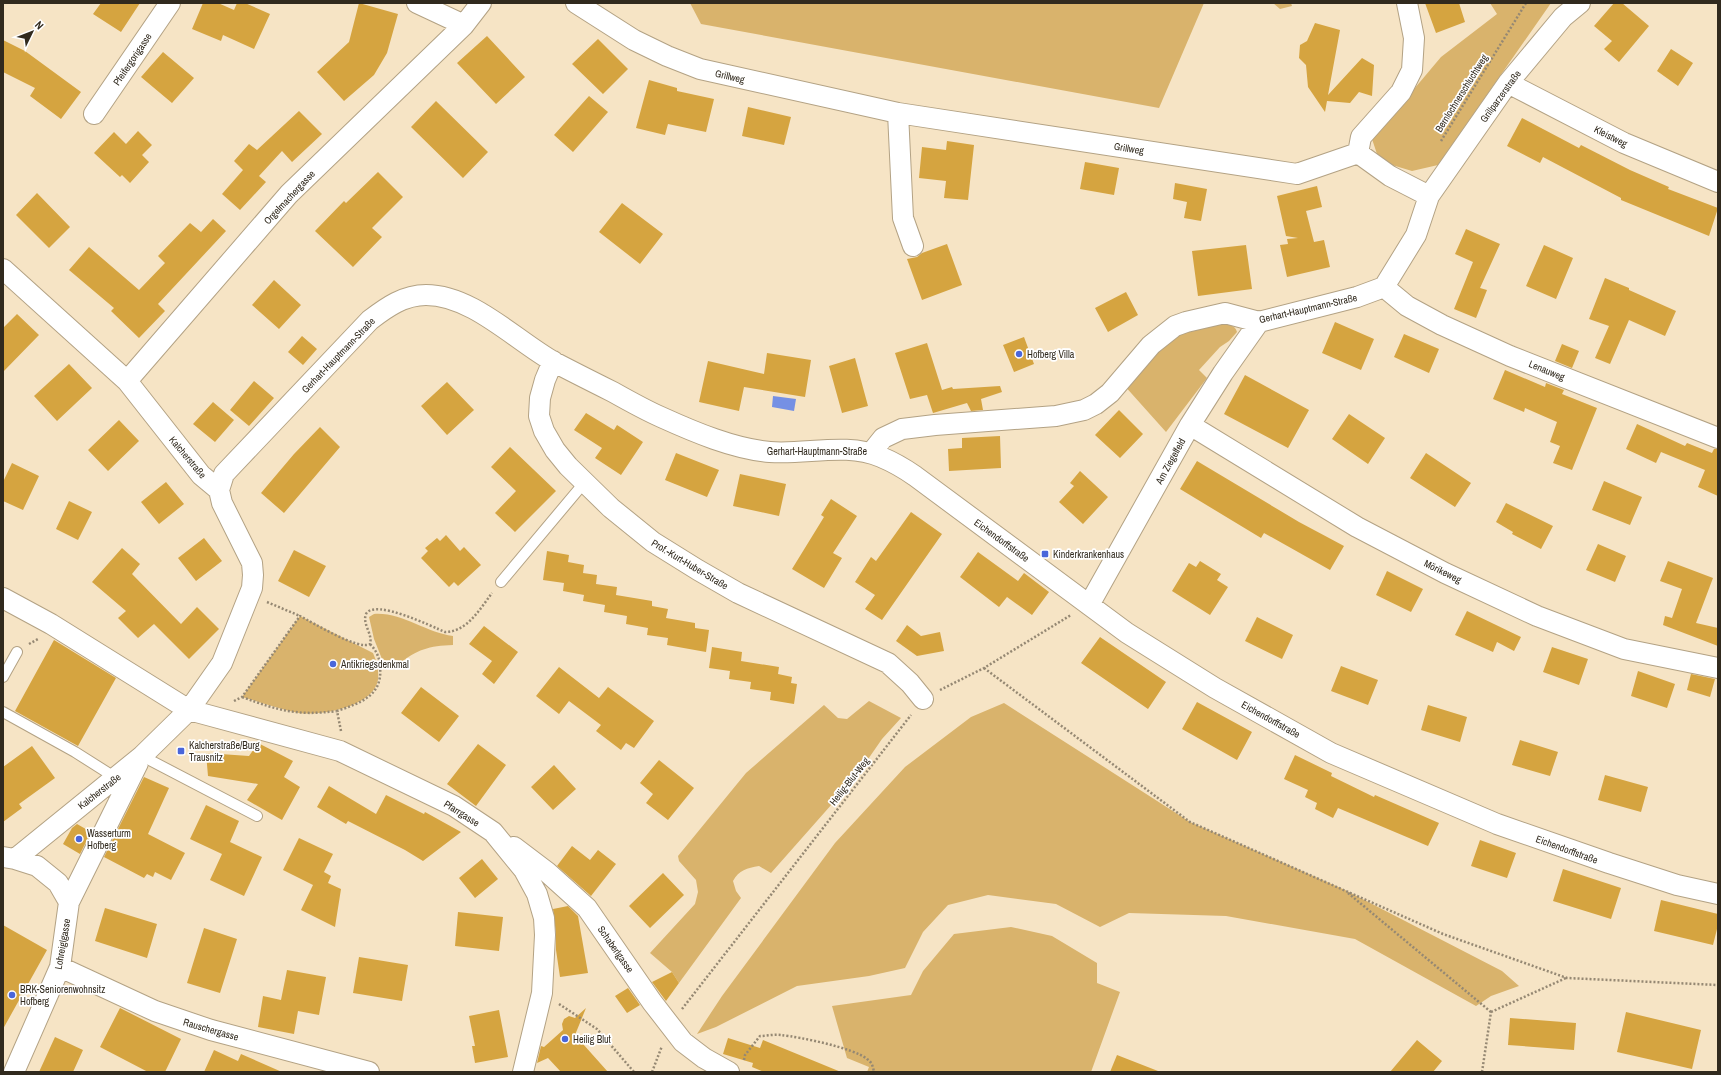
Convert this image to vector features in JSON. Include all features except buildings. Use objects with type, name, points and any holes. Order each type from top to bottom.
[{"type":"street","name":"Pfeifergorigasse","points":[[94,114],[170,3]]},
{"type":"street","points":[[417,3],[464,25],[482,3]]},
{"type":"street","name":"Grillweg","points":[[576,3],[634,40],[667,56],[700,69],[898,113],[1297,174],[1358,153]]},
{"type":"street","points":[[1384,287],[1416,235],[1429,196],[1390,176],[1358,153],[1361,137],[1401,92],[1412,70],[1414,38],[1407,3]]},
{"type":"street","name":"Grillparzerstraße","points":[[1429,196],[1508,83],[1563,17],[1580,3]]},
{"type":"street","name":"Orgelmachergasse","points":[[127,381],[289,194],[464,25]]},
{"type":"street","name":"Kleistweg","points":[[1508,83],[1624,143],[1718,182]]},
{"type":"street","points":[[898,113],[903,218],[913,246]]},
{"type":"street","name":"Kalcherstraße","points":[[3,269],[127,381],[201,475],[219,490],[222,503],[243,542],[252,563],[253,575],[250,594],[222,663],[189,710],[142,756],[116,778],[9,858]]},
{"type":"street","name":"Gerhart-Hauptmann-Straße","points":[[219,490],[224,474],[370,320],[394,303],[410,297],[426,295],[444,298],[463,304],[488,317],[516,338],[553,361],[661,417],[726,443],[748,449],[771,452],[842,450],[871,453],[883,438],[902,429],[935,424],[1056,416],[1084,410],[1096,404],[1110,393],[1151,345],[1175,326],[1224,313],[1259,322],[1357,297],[1384,287]]},
{"type":"street","name":"Lenauweg","points":[[1384,287],[1407,306],[1442,325],[1503,353],[1718,438]]},
{"type":"street","name":"Am Ziegelfeld","points":[[1089,605],[1190,425],[1223,373],[1259,322]]},
{"type":"street","name":"Prof.-Kurt-Huber-Straße","points":[[553,361],[545,380],[540,398],[539,416],[544,431],[555,450],[568,466],[611,508],[653,542],[738,593],[888,663],[910,683],[923,699]]},
{"type":"street","name":"Mörikeweg","points":[[1190,425],[1357,527],[1445,573],[1537,616],[1624,649],[1718,668]]},
{"type":"street","name":"Eichendorffstraße","points":[[871,453],[890,461],[915,476],[1127,633],[1215,688],[1331,753],[1404,785],[1526,834],[1609,863],[1670,882],[1718,894]]},
{"type":"street","points":[[3,598],[51,624],[189,710]]},
{"type":"street","name":"Pfarrgasse","points":[[189,710],[340,751],[454,806],[493,832],[524,870],[537,894],[544,918],[545,935],[542,993],[523,1072]]},
{"type":"street","name":"Lohreiglgasse","points":[[14,1072],[60,967],[69,902],[142,756]]},
{"type":"street","name":"Schaberlgasse","points":[[493,832],[534,861],[587,908],[652,1002],[671,1024],[683,1042],[704,1058],[736,1069]]},
{"type":"street","points":[[9,858],[37,866],[58,883],[69,902]]},
{"type":"street","name":"Rauschergasse","points":[[60,967],[155,1011],[211,1030],[369,1072]]},
{"type":"lane","points":[[501,582],[584,483]]},
{"type":"lane","points":[[3,677],[17,652]]},
{"type":"lane","points":[[3,712],[75,752],[116,778]]},
{"type":"lane","points":[[142,756],[203,786],[257,816]]},
{"type":"path","name":"Bernlochnerschluchtweg","points":[[1437,147],[1526,3]]},
{"type":"path","points":[[242,697],[280,710],[298,714],[337,711],[367,699],[378,687],[380,680],[380,660],[375,649],[370,644],[371,640],[365,620],[368,612],[378,609],[395,612],[445,632],[453,632],[463,627],[474,616],[501,582]]},
{"type":"path","points":[[250,594],[300,616],[361,646],[370,644]]},
{"type":"path","name":"Heilig-Blut-Weg","points":[[671,1024],[923,699],[984,668],[1089,605]]},
{"type":"path","points":[[208,715],[242,697],[300,616]]},
{"type":"path","points":[[984,668],[1190,822],[1443,934],[1567,978],[1718,984]]},
{"type":"path","points":[[337,711],[343,741],[340,751]]},
{"type":"path","points":[[1345,890],[1491,1012]]},
{"type":"path","points":[[1491,1012],[1567,978]]},
{"type":"path","points":[[542,993],[597,1029],[634,1072]]},
{"type":"path","points":[[1482,1072],[1491,1012]]},
{"type":"path","points":[[736,1069],[760,1036],[780,1035],[848,1050],[867,1058],[873,1065],[874,1072]]},
{"type":"shaded area","points":[[690,3],[1204,3],[1159,108],[701,24]]},
{"type":"shaded area","points":[[1273,3],[1291,3],[1292,6],[1280,9]]},
{"type":"shaded area","points":[[1490,3],[1551,3],[1438,165],[1412,171],[1392,165],[1377,154],[1372,139],[1441,57],[1497,14]]},
{"type":"shaded area","points":[[1219,323],[1234,327],[1237,332],[1229,341],[1220,347],[1199,370],[1207,378],[1166,432],[1123,384],[1178,332]]},
{"type":"shaded area","points":[[374,614],[394,616],[433,631],[453,636],[453,645],[424,649],[411,655],[398,665],[382,659],[374,639],[369,617]]},
{"type":"shaded area","points":[[300,616],[373,653],[376,660],[378,680],[374,689],[367,697],[345,708],[309,714],[299,713],[242,697]]},
{"type":"shaded area","points":[[869,701],[901,718],[882,739],[855,778],[771,873],[759,866],[744,870],[735,877],[733,881],[736,891],[741,898],[679,983],[672,972],[650,953],[695,904],[698,892],[696,880],[679,861],[678,856],[746,773],[824,705],[838,718],[847,719]]},
{"type":"shaded area","points":[[1004,703],[1190,822],[1345,890],[1502,971],[1519,986],[1491,996],[1476,1006],[1355,939],[1226,916],[1129,913],[1100,927],[1056,904],[988,895],[948,905],[923,932],[905,968],[869,976],[797,986],[716,1027],[697,1034],[722,996],[835,843],[905,767],[971,717]]},
{"type":"shaded area","points":[[1011,927],[1052,936],[1097,963],[1097,983],[1120,992],[1091,1072],[867,1072],[869,1067],[847,1058],[832,1006],[911,995],[923,971],[954,934]]},
{"type":"water","points":[[773,396],[796,399],[794,411],[772,407]]},
{"type":"place","name":"Hofberg Villa","points":[[1019,354]]},
{"type":"place","name":"Kinderkrankenhaus","points":[[1045,554]]},
{"type":"place","name":"Antikriegsdenkmal","points":[[333,664]]},
{"type":"place","name":"Kalcherstraße/Burg Trausnitz","points":[[181,751]]},
{"type":"place","name":"Wasserturm Hofberg","points":[[79,839]]},
{"type":"place","name":"BRK-Seniorenwohnsitz Hofberg","points":[[12,995]]},
{"type":"place","name":"Heilig Blut","points":[[565,1039]]}]
